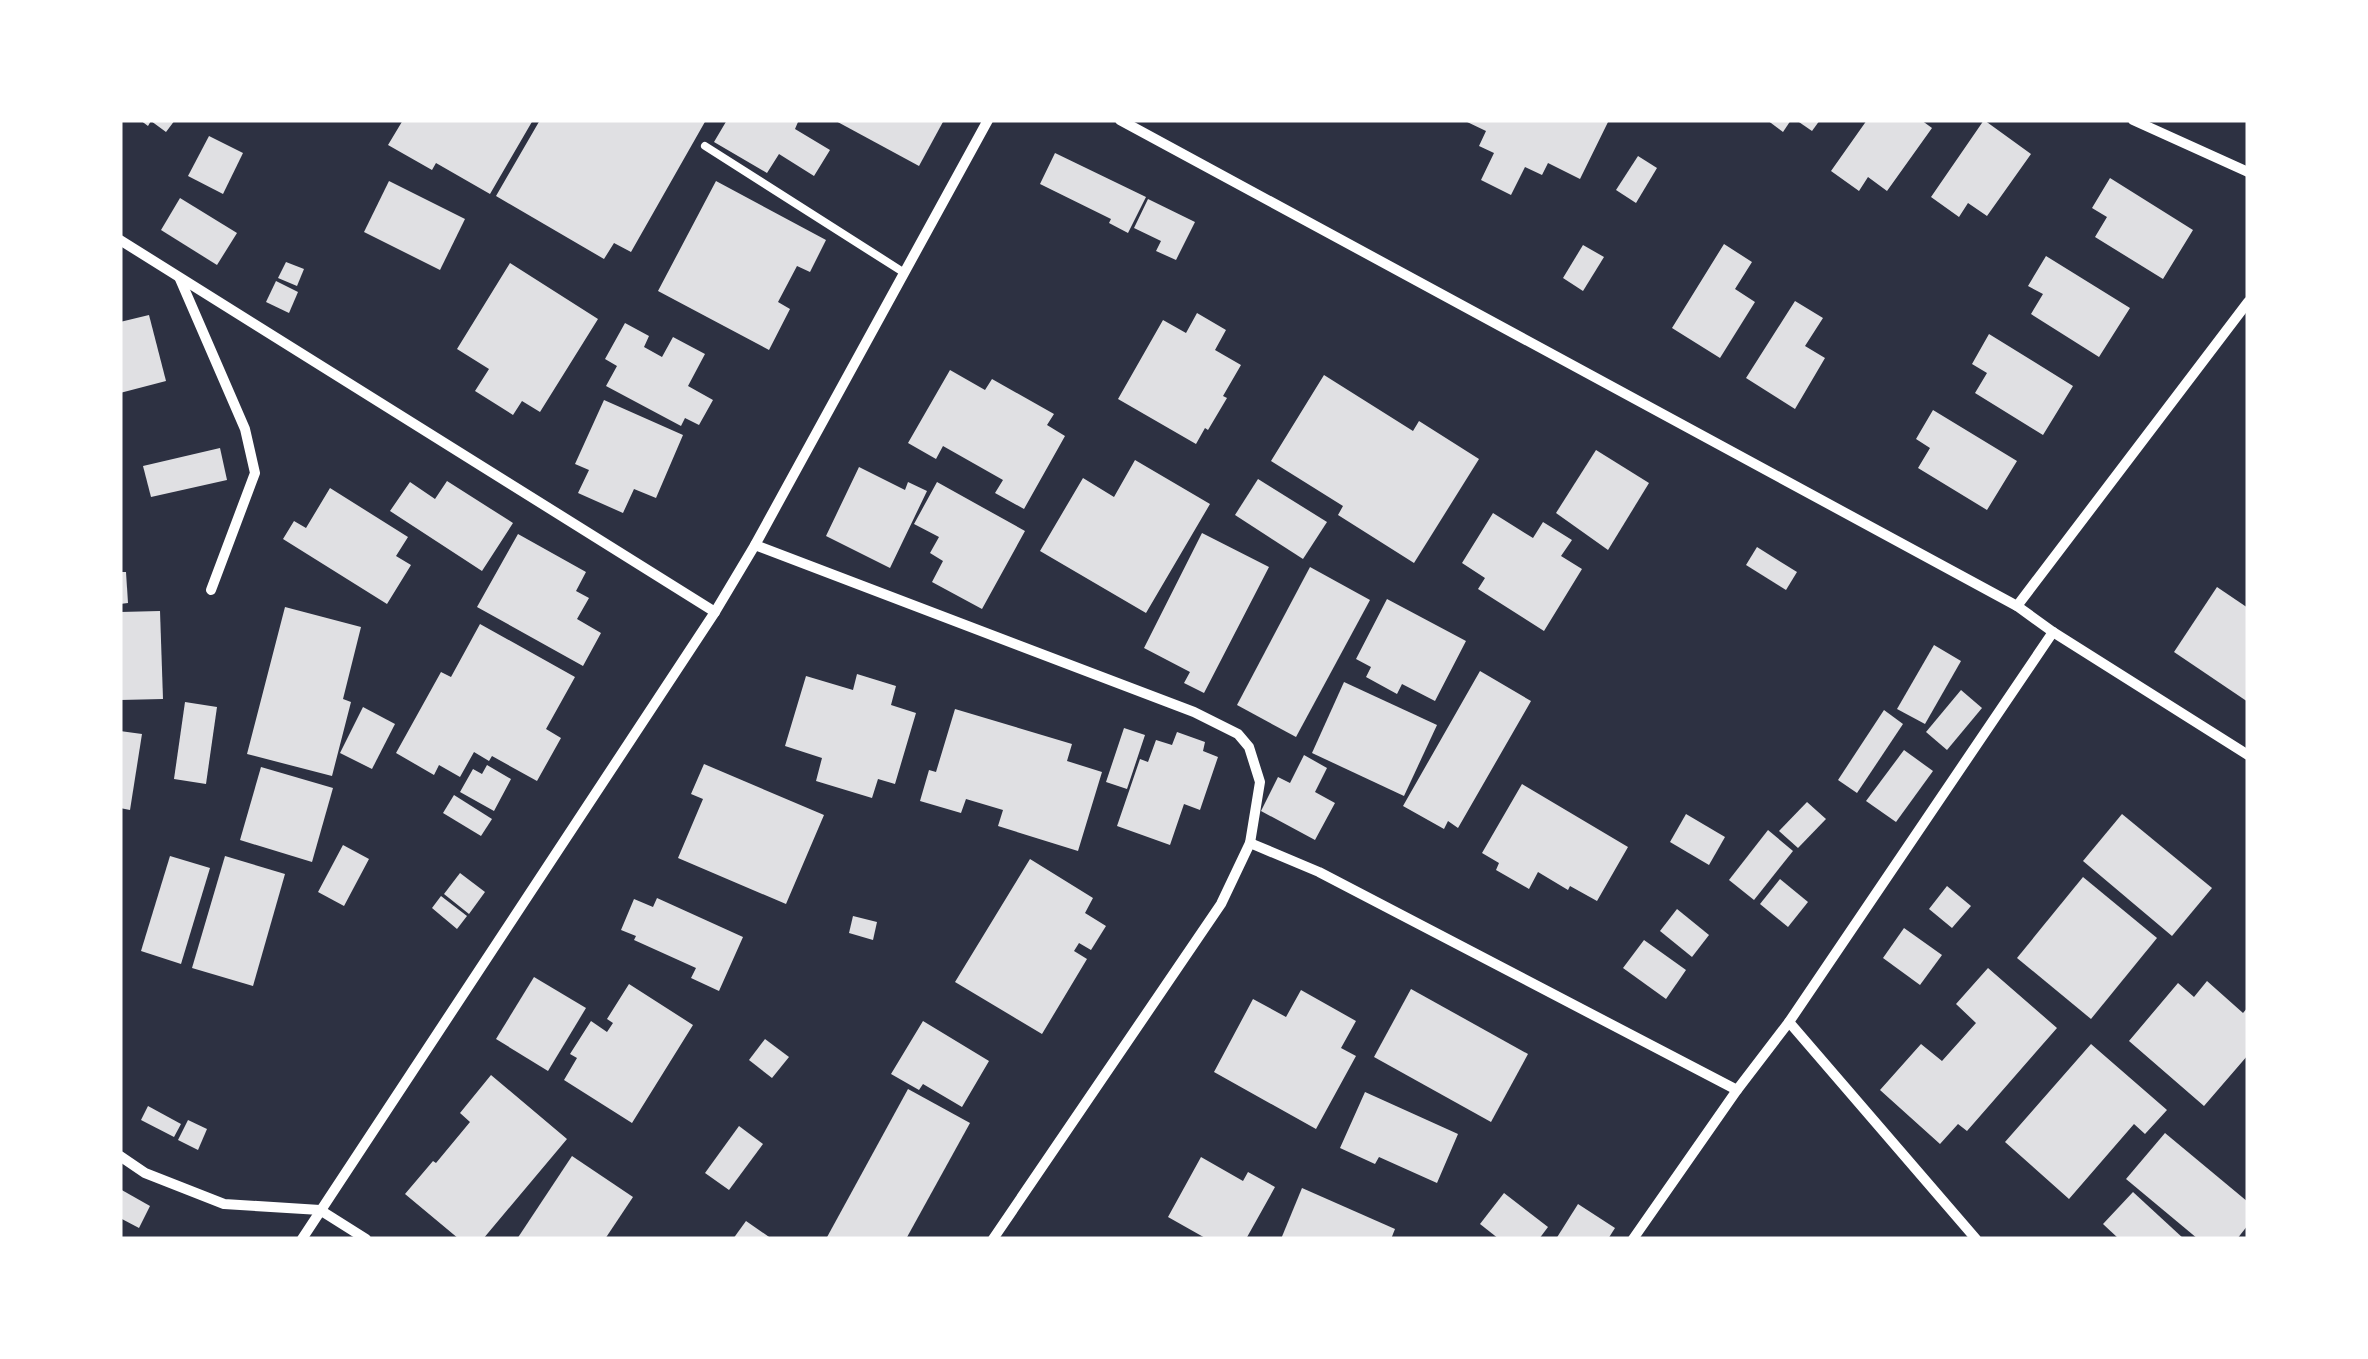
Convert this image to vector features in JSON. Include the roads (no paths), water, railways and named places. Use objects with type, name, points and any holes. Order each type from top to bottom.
[{"type":"street","points":[[302,1239],[756,545],[988,120]]},
{"type":"street","points":[[1120,120],[2017,606],[2248,756]]},
{"type":"street","points":[[2134,120],[2248,172]]},
{"type":"street","points":[[120,240],[714,612]]},
{"type":"street","points":[[180,278],[244,429],[255,473],[211,590]]},
{"type":"street","points":[[2017,606],[2248,302]]},
{"type":"street","points":[[756,545],[1194,712],[1238,734],[1249,746],[1260,782],[1250,843],[1221,904],[993,1239]]},
{"type":"street","points":[[1633,1239],[1788,1022],[2054,632]]},
{"type":"street","points":[[1250,843],[1319,872],[1737,1090]]},
{"type":"street","points":[[1788,1022],[1976,1239]]},
{"type":"street","points":[[120,1156],[145,1173],[224,1204],[320,1210],[366,1239]]},
{"type":"lane","points":[[705,146],[903,272]]}]
